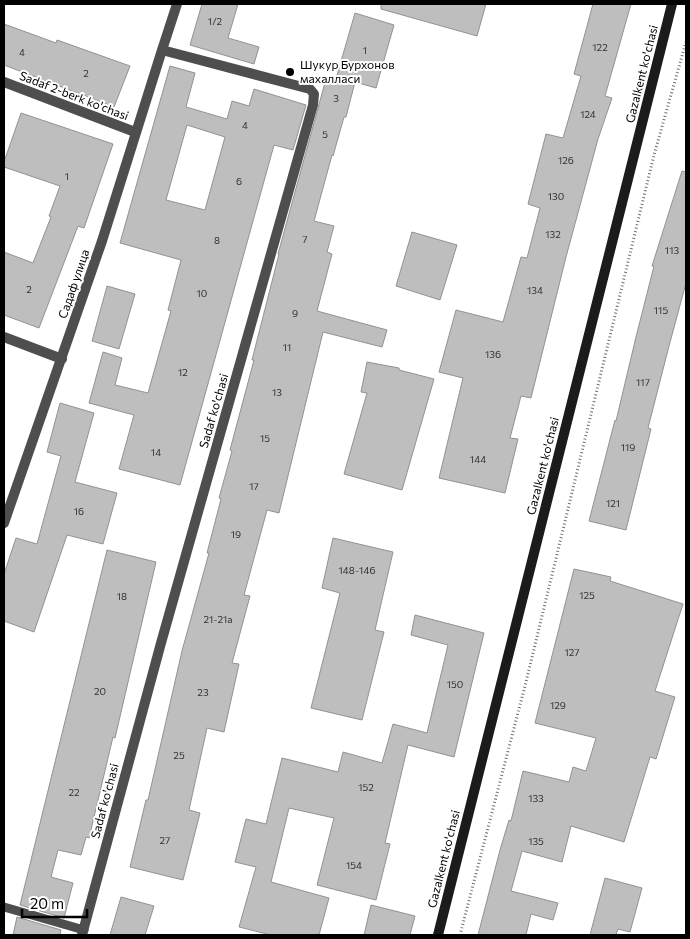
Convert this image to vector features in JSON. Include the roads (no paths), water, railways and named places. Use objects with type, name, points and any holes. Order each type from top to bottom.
[{"type":"street","points":[[162,50],[177,4]]},
{"type":"street","name":"Gazalkent ko'chasi","points":[[438,935],[672,4]]},
{"type":"street","name":"Садаф улица","points":[[4,523],[102,241],[162,50]]},
{"type":"street","name":"Sadaf ko'chasi","points":[[83,933],[161,642],[313,105],[314,94],[310,89],[162,50]]},
{"type":"street","name":"Sadaf 2-berk ko'chasi","points":[[4,82],[136,132]]},
{"type":"street","points":[[4,337],[62,359]]},
{"type":"lane","points":[[4,907],[83,933]]},
{"type":"place","name":"Шукур Бурхонов махалласи","points":[[290,72]]}]
